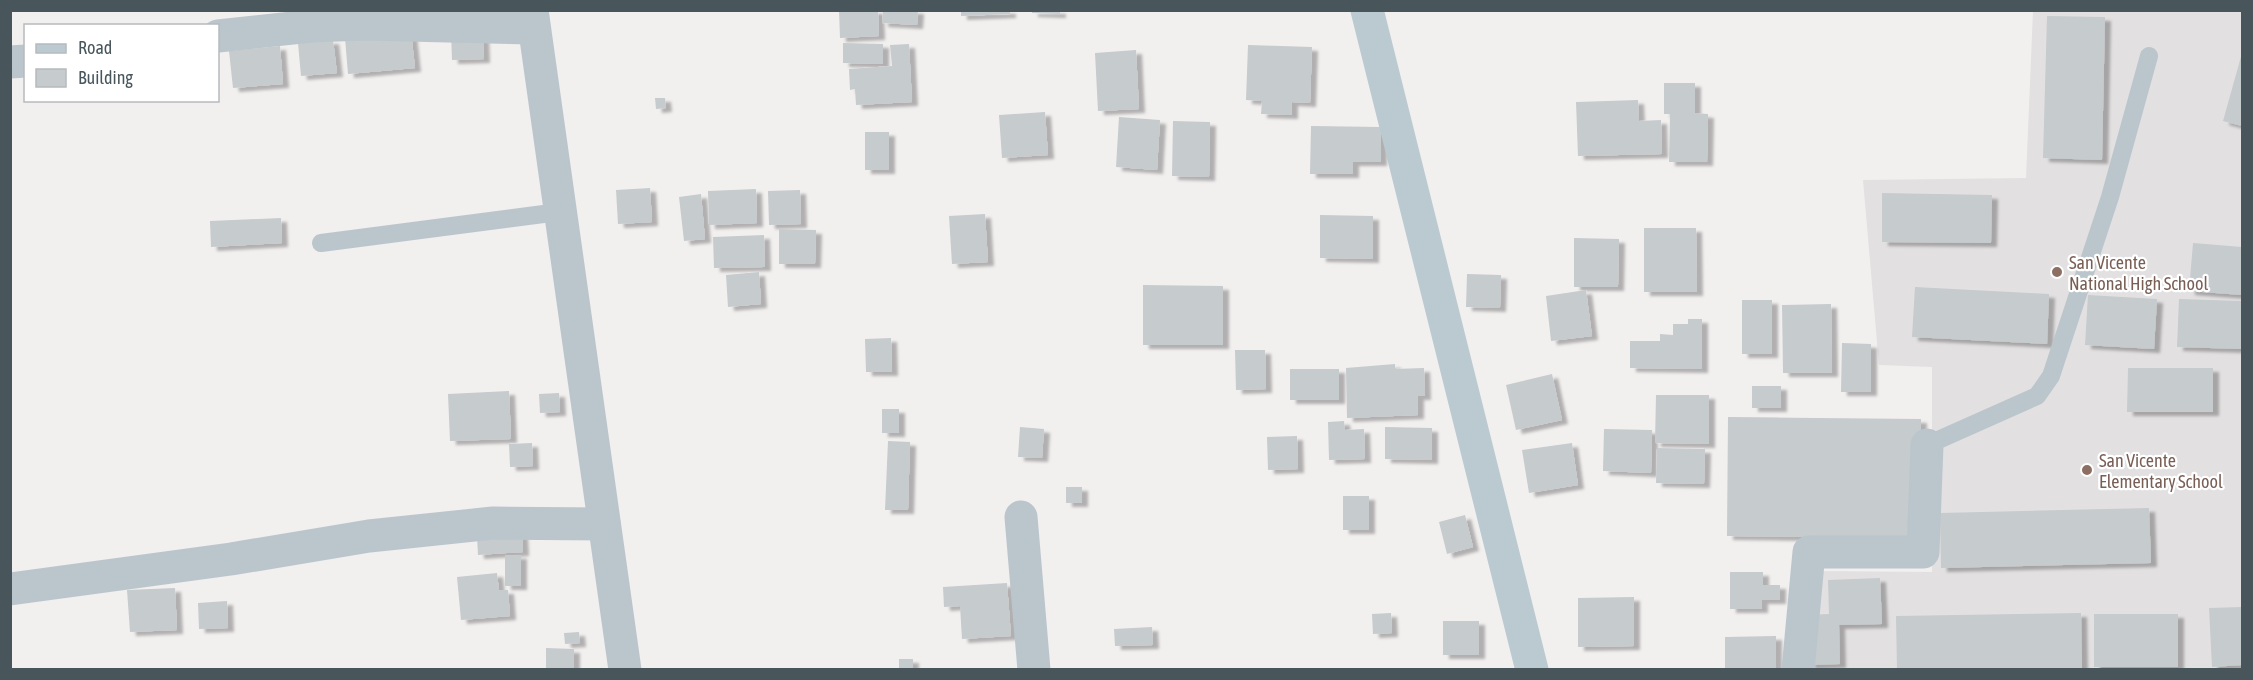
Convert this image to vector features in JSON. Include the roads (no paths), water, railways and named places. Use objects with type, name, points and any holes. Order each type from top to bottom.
[{"type":"street","points":[[1367,10],[1532,669]]},
{"type":"street","points":[[219,36],[310,26],[533,19],[625,669]]},
{"type":"street","points":[[1798,669],[1809,552],[1923,552],[1928,445]]},
{"type":"street","points":[[1021,517],[1034,669]]},
{"type":"street","points":[[10,589],[231,559],[369,536],[493,523],[604,524]]},
{"type":"lane","points":[[1928,445],[1959,429],[2008,411],[2037,396],[2051,376],[2110,197],[2149,56]]},
{"type":"lane","points":[[321,243],[559,212]]},
{"type":"place","name":"San Vicente National High School","points":[[2057,272]]},
{"type":"place","name":"San Vicente Elementary School","points":[[2087,470]]}]
